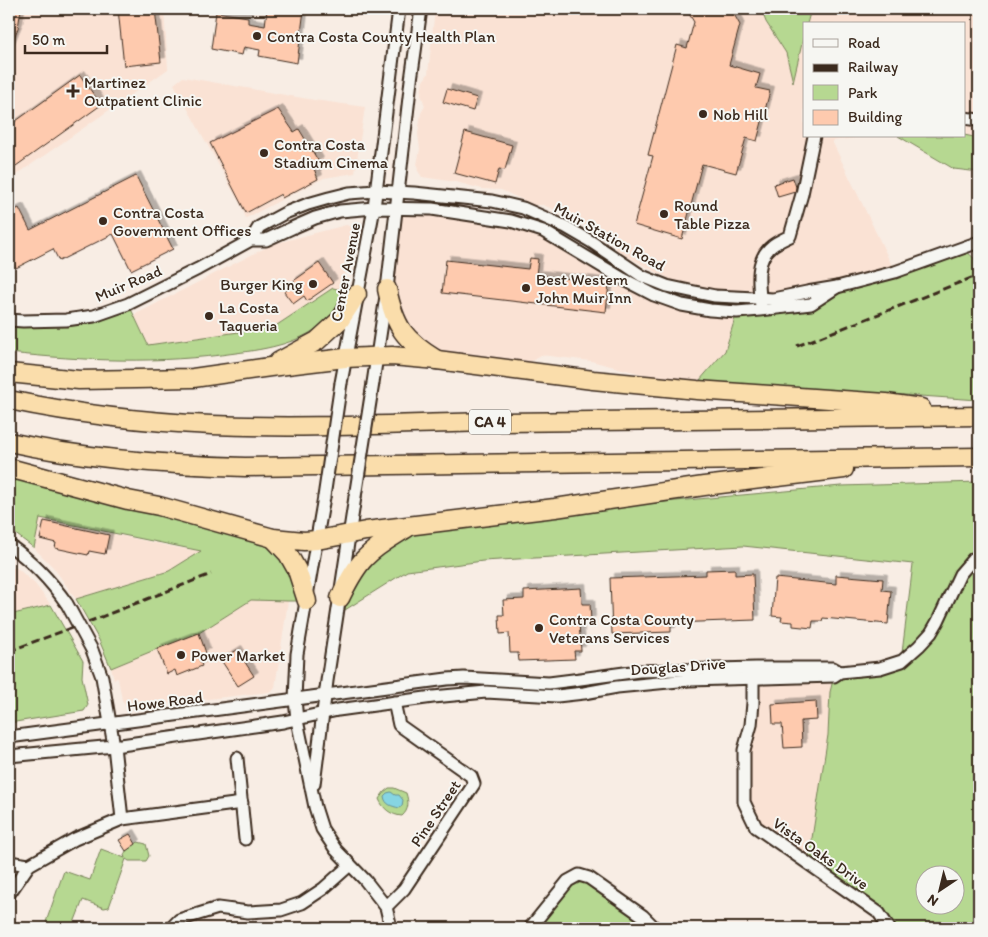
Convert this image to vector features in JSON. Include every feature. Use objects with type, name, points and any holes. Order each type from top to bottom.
[{"type":"highway","points":[[387,289],[395,319],[402,330],[423,351],[437,360]]},
{"type":"highway","points":[[270,367],[317,340],[340,320],[357,294]]},
{"type":"highway","points":[[9,373],[79,380],[193,378],[346,358],[392,356],[593,380],[697,390],[886,403],[976,416]]},
{"type":"highway","name":"CA 4","points":[[9,400],[84,413],[159,422],[235,426],[976,416]]},
{"type":"highway","points":[[9,442],[117,459],[246,467],[979,458]]},
{"type":"highway","points":[[9,468],[128,500],[159,506],[273,538],[304,541],[704,486],[933,458]]},
{"type":"highway","points":[[340,598],[365,558],[388,540],[412,525]]},
{"type":"highway","points":[[273,538],[288,554],[298,570],[307,600]]},
{"type":"street","name":"Center Avenue","points":[[318,540],[346,358],[374,208],[399,9]]},
{"type":"street","points":[[312,795],[325,695],[387,289],[421,9]]},
{"type":"street","points":[[966,118],[979,120]]},
{"type":"street","points":[[760,304],[759,271],[761,259],[771,246],[790,236],[802,194],[814,138]]},
{"type":"street","name":"Muir Road","points":[[251,240],[260,227],[308,204],[349,193],[399,192]]},
{"type":"street","name":"Muir Station Road","points":[[399,192],[492,201],[523,208],[566,227],[642,276],[667,286],[760,304],[811,304],[837,287],[895,272],[979,242]]},
{"type":"street","name":"Muir Road","points":[[9,320],[66,320],[94,316],[138,299],[251,240],[266,240],[315,218],[340,210],[397,208]]},
{"type":"street","name":"Muir Station Road","points":[[397,208],[432,210],[511,221],[543,230],[623,279],[654,295],[682,305],[737,312],[760,304]]},
{"type":"street","points":[[318,540],[298,654],[295,700],[297,720],[312,795],[322,829],[336,850],[386,907],[391,928]]},
{"type":"street","points":[[9,545],[37,568],[54,586],[67,604],[92,650],[102,677],[114,746],[122,818]]},
{"type":"street","name":"Douglas Drive","points":[[323,713],[472,693],[557,696],[616,687],[689,680],[834,676],[840,672],[880,668],[902,661],[931,633],[960,574],[979,556]]},
{"type":"street","points":[[325,695],[447,679],[471,678],[549,683],[639,671],[833,668],[840,672]]},
{"type":"street","name":"Vista Oaks Drive","points":[[754,679],[751,724],[744,750],[744,802],[756,827],[879,913],[889,928]]},
{"type":"street","name":"Howe Road","points":[[9,737],[325,695]]},
{"type":"street","name":"Pine Street","points":[[386,907],[404,889],[474,784],[471,776],[399,725],[394,702]]},
{"type":"street","points":[[9,756],[114,746],[297,720],[323,713]]},
{"type":"street","points":[[237,758],[245,839]]},
{"type":"street","points":[[9,894],[29,865],[75,839],[122,818],[242,803]]},
{"type":"street","points":[[9,862],[29,865]]},
{"type":"street","points":[[171,928],[179,920],[218,908],[248,912],[281,910],[302,903],[323,889],[350,865]]},
{"type":"street","points":[[530,928],[568,881],[580,875],[589,878],[643,916],[654,928]]},
{"type":"shaded area","name":"Martinez Outpatient Clinic","points":[[9,9],[164,9],[168,69],[9,180]]},
{"type":"shaded area","points":[[435,9],[761,9],[766,22],[786,53],[793,81],[803,39],[803,138],[855,138],[832,141],[895,272],[773,299],[717,291],[675,282],[615,250],[617,247],[581,223],[543,205],[534,205],[501,190],[482,189],[456,182],[422,177],[417,165],[420,149],[418,134],[421,113],[425,106],[421,94],[423,81],[428,74]]},
{"type":"shaded area","points":[[811,9],[979,9],[979,138],[966,135],[966,22],[808,22]]},
{"type":"shaded area","points":[[183,77],[365,107],[355,173],[324,178],[246,218],[174,84]]},
{"type":"shaded area","points":[[397,208],[543,231],[654,295],[737,312],[725,351],[699,381],[646,375],[591,361],[541,355],[518,370],[437,360],[391,306]]},
{"type":"shaded area","points":[[346,225],[352,229],[342,290],[333,288],[274,327],[148,345],[134,315],[273,244]]},
{"type":"shaded area","points":[[39,518],[201,551],[169,571],[76,599],[53,567],[34,548]]},
{"type":"shaded area","points":[[9,563],[35,584],[51,605],[9,615]]},
{"type":"shaded area","points":[[251,600],[288,601],[275,687],[272,691],[131,708],[126,706],[122,700],[118,678],[114,679],[111,668],[199,633]]},
{"type":"shaded area","points":[[834,676],[830,692],[828,735],[808,864],[756,827],[744,802],[753,679]]},
{"type":"green space","points":[[761,9],[811,9],[808,22],[803,22],[803,39],[793,82],[786,53],[766,22]]},
{"type":"green space","points":[[966,135],[979,138],[979,172],[954,169],[901,138],[966,138]]},
{"type":"green space","points":[[962,247],[979,263],[979,400],[699,381],[725,351],[737,312],[811,304],[837,287]]},
{"type":"green space","points":[[333,288],[342,290],[333,314],[327,320],[317,328],[296,339],[284,344],[260,349],[179,359],[150,360],[66,358],[9,353],[9,320],[94,320],[131,309],[148,345],[274,327]]},
{"type":"green space","points":[[9,468],[273,538],[307,601],[251,600],[199,633],[111,668],[99,640],[76,599],[169,571],[201,551],[40,518],[34,548],[9,529]]},
{"type":"green space","points":[[979,482],[979,928],[889,928],[808,864],[828,735],[830,692],[834,676],[901,661],[913,564],[743,546],[483,561],[407,571],[337,615],[356,570],[412,525],[841,486]]},
{"type":"green space","points":[[51,605],[83,661],[82,677],[88,705],[84,711],[9,723],[9,615]]},
{"type":"green space","points":[[389,788],[406,793],[408,806],[402,816],[388,811],[379,799]]},
{"type":"green space","points":[[138,842],[146,844],[149,856],[146,861],[129,861],[126,859],[109,907],[104,908],[83,900],[72,928],[55,927],[46,922],[64,871],[90,880],[101,849],[125,858],[126,851]]},
{"type":"green space","points":[[579,875],[655,928],[530,928]]},
{"type":"water","points":[[391,792],[399,795],[403,800],[402,806],[399,808],[389,805],[386,801],[384,796]]},
{"type":"building","points":[[9,9],[21,9],[18,28],[9,50]]},
{"type":"building","points":[[118,9],[155,9],[161,62],[124,66]]},
{"type":"building","name":"Contra Costa County Health Plan","points":[[267,9],[304,10],[297,63],[259,56],[260,50],[244,47],[242,55],[211,49],[216,12],[248,17],[248,23],[265,26]]},
{"type":"building","points":[[686,9],[731,9],[740,25],[729,65],[760,74],[756,88],[770,91],[757,141],[746,138],[736,173],[702,164],[682,239],[634,225],[653,156],[648,155],[677,45],[687,48],[694,22]]},
{"type":"building","points":[[80,75],[101,105],[9,171],[9,126]]},
{"type":"building","points":[[447,89],[477,98],[473,111],[443,102]]},
{"type":"building","name":"Contra Costa Stadium Cinema","points":[[278,109],[294,132],[299,129],[319,162],[313,166],[318,179],[282,198],[281,194],[246,213],[210,143]]},
{"type":"building","points":[[465,132],[512,145],[505,170],[499,169],[495,184],[454,173]]},
{"type":"building","name":"Contra Costa Government Offices","points":[[136,176],[173,249],[131,270],[113,234],[59,261],[53,249],[16,268],[9,253],[9,213],[19,208],[30,230]]},
{"type":"building","points":[[793,178],[796,187],[795,192],[778,197],[774,184]]},
{"type":"building","name":"Best Western John Muir Inn","points":[[530,258],[538,259],[536,275],[609,283],[606,312],[442,293],[446,260],[528,269]]},
{"type":"building","name":"Burger King","points":[[319,263],[333,283],[307,301],[304,296],[293,304],[284,292],[294,285],[292,282]]},
{"type":"building","points":[[44,521],[109,535],[105,554],[89,551],[88,555],[55,548],[56,543],[40,539]]},
{"type":"building","points":[[735,569],[735,575],[753,574],[755,620],[671,623],[671,632],[612,634],[610,578],[706,575],[706,570]]},
{"type":"building","points":[[836,575],[883,579],[882,590],[891,591],[888,624],[823,618],[822,621],[813,621],[812,628],[793,626],[793,622],[781,621],[782,617],[772,616],[775,578],[836,584]]},
{"type":"building","name":"Contra Costa County Veterans Services","points":[[581,588],[582,604],[590,604],[591,621],[579,622],[581,651],[574,651],[575,659],[519,661],[518,653],[510,653],[509,633],[500,634],[499,615],[504,615],[503,600],[524,599],[524,591]]},
{"type":"building","name":"Power Market","points":[[199,633],[206,653],[198,656],[202,666],[177,676],[175,670],[167,674],[157,649]]},
{"type":"building","points":[[237,650],[254,676],[238,686],[221,660]]},
{"type":"building","points":[[816,701],[817,720],[801,721],[802,747],[784,748],[782,724],[773,724],[772,704]]},
{"type":"building","points":[[130,834],[136,844],[126,851],[119,840]]},
{"type":"railway","points":[[797,346],[979,275]]},
{"type":"railway","points":[[9,651],[211,574]]},
{"type":"place","name":"Contra Costa County Health Plan","points":[[257,36]]},
{"type":"place","name":"Martinez Outpatient Clinic","points":[[73,91]]},
{"type":"place","name":"Nob Hill","points":[[703,114]]},
{"type":"place","name":"Contra Costa Stadium Cinema","points":[[264,153]]},
{"type":"place","name":"Round Table Pizza","points":[[664,214]]},
{"type":"place","name":"Contra Costa Government Offices","points":[[103,221]]},
{"type":"place","name":"Burger King","points":[[313,284]]},
{"type":"place","name":"Best Western John Muir Inn","points":[[526,288]]},
{"type":"place","name":"La Costa Taqueria","points":[[209,316]]},
{"type":"place","name":"Contra Costa County Veterans Services","points":[[539,628]]},
{"type":"place","name":"Power Market","points":[[181,655]]}]
